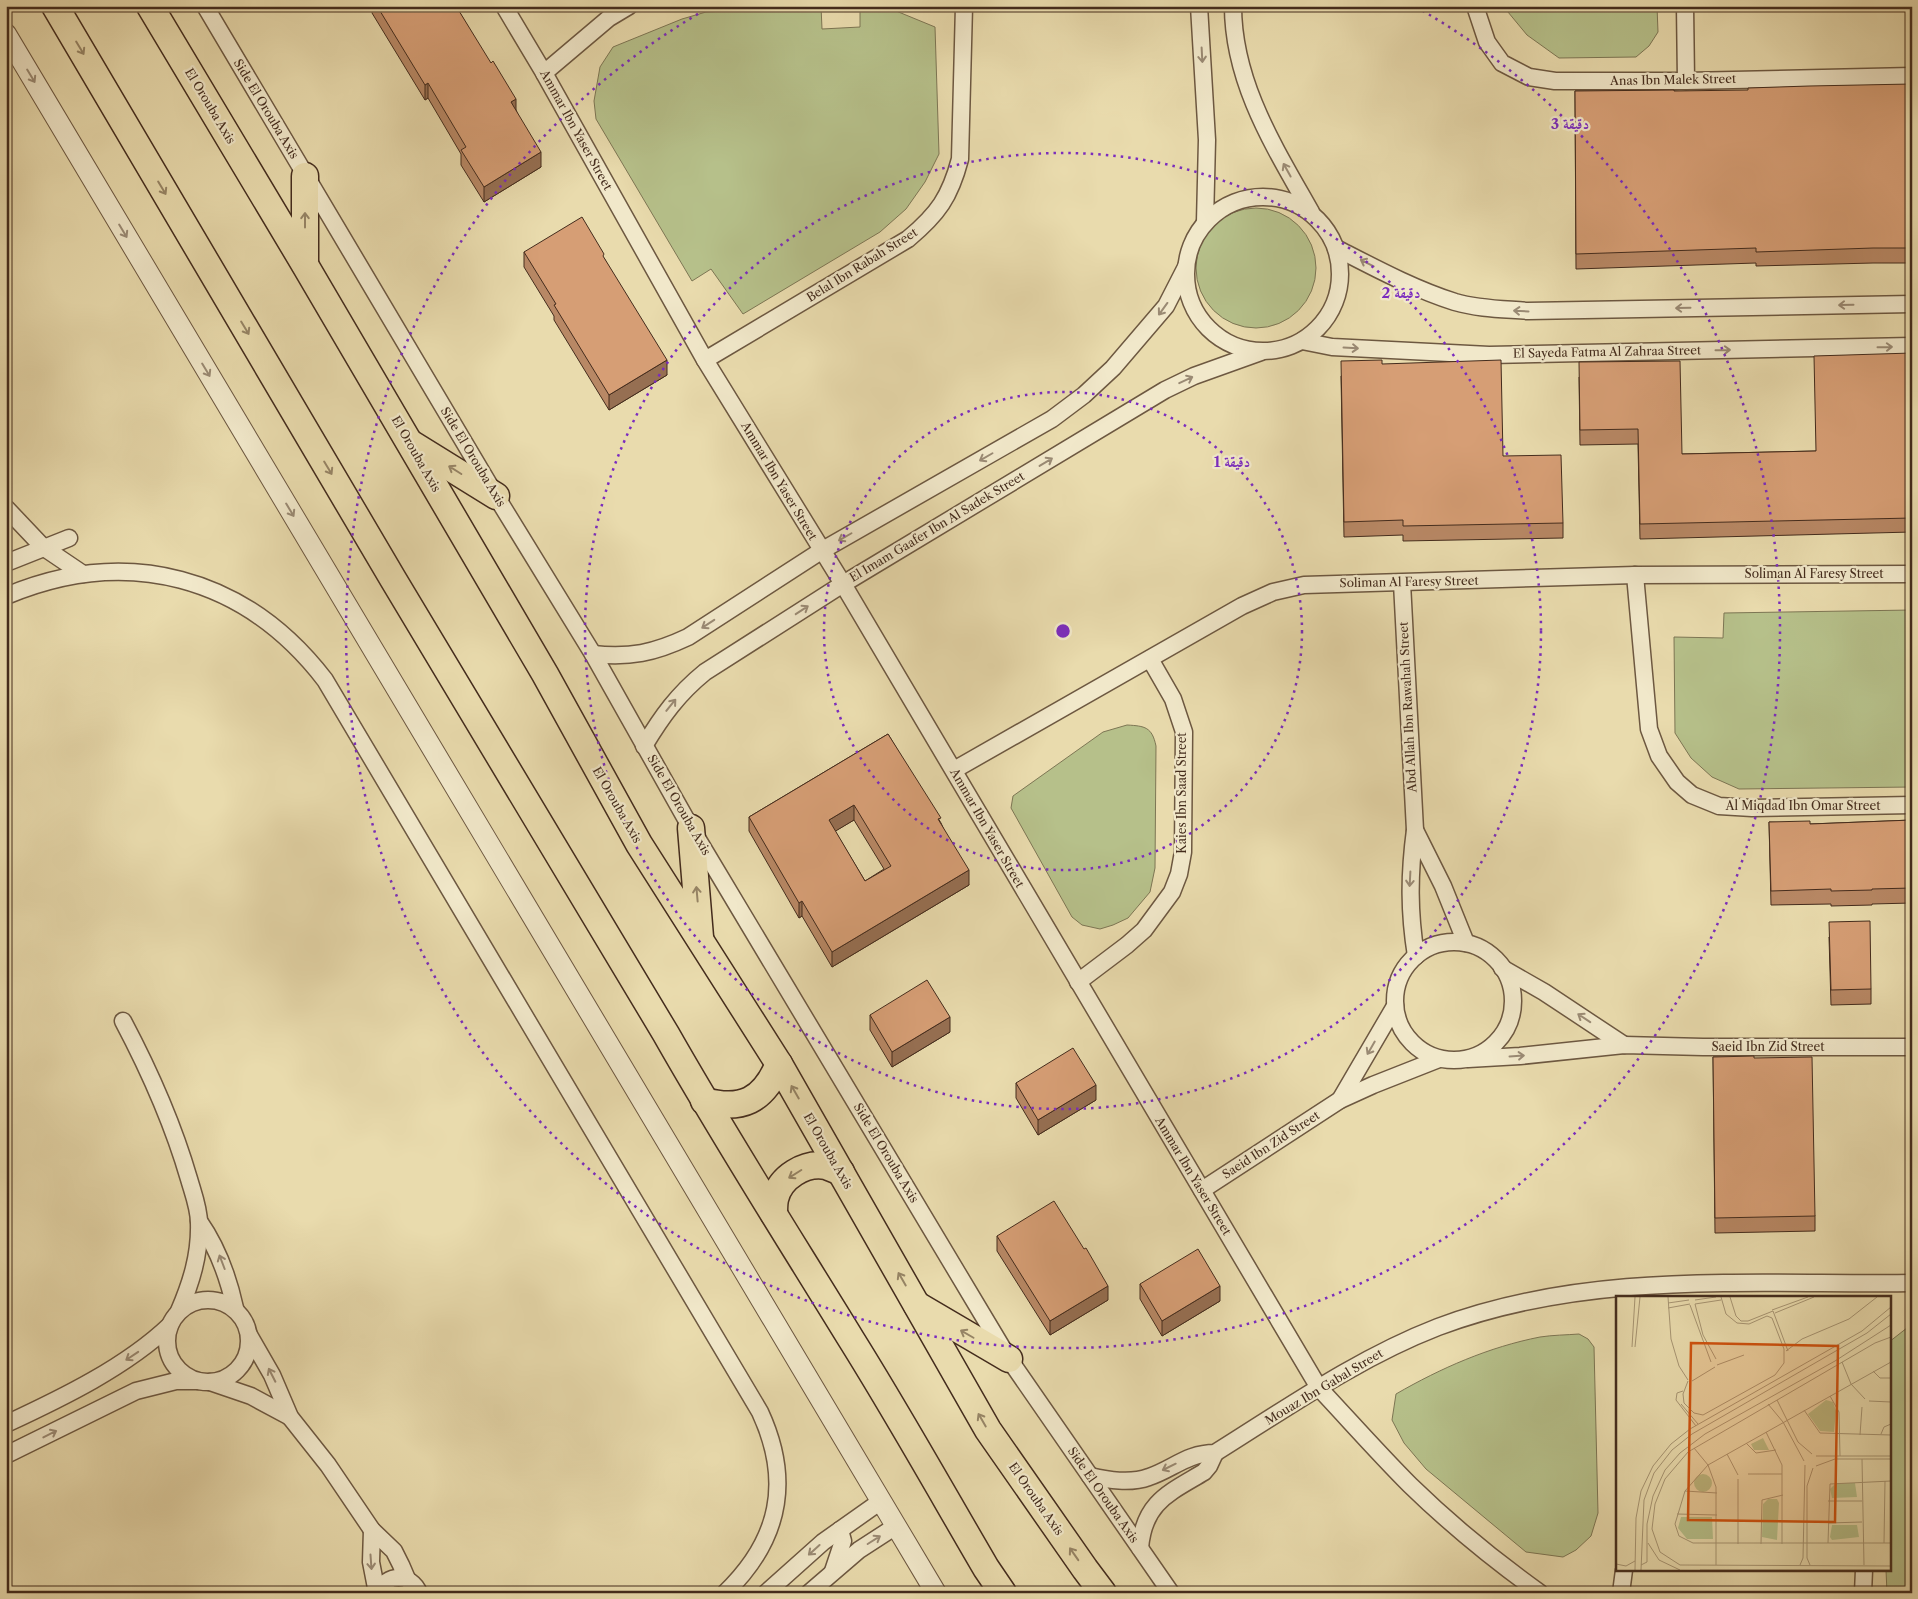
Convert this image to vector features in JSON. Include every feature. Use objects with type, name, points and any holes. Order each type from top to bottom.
[{"type":"main road","points":[[55,6],[388,571],[666,1034],[704,1101],[808,1273],[852,1339],[986,1568],[1003,1593]]},
{"type":"main road","name":"El Orouba Axis","points":[[150,6],[305,265],[545,674],[639,844],[779,1064],[988,1430],[1103,1593]]},
{"type":"main road","points":[[305,176],[305,265]]},
{"type":"main road","points":[[409,442],[496,496]]},
{"type":"main road","points":[[691,828],[701,943]]},
{"type":"main road","points":[[704,1101],[722,1106],[741,1104],[758,1096],[771,1082],[779,1064]]},
{"type":"main road","points":[[774,1214],[775,1198],[782,1184],[794,1172],[810,1166],[826,1166],[841,1172]]},
{"type":"main road","points":[[917,1305],[1009,1359]]},
{"type":"street","name":"Side El Orouba Axis","points":[[205,6],[592,654],[691,828],[1009,1359],[1171,1593]]},
{"type":"street","name":"Ammar Ibn Yaser Street","points":[[504,6],[544,73],[705,360],[843,584],[1319,1388],[1410,1485],[1457,1528],[1540,1593]]},
{"type":"street","points":[[544,73],[609,18],[629,6]]},
{"type":"street","name":"Belal Ibn Rabah Street","points":[[705,360],[908,238],[927,223],[942,205],[954,182],[960,159],[964,6]]},
{"type":"street","points":[[1199,6],[1207,140],[1205,222]]},
{"type":"street","points":[[1186,266],[1187,288],[1193,308],[1205,326],[1221,340],[1240,348],[1261,352],[1282,349],[1302,341],[1316,331],[1328,317],[1336,301],[1340,284],[1340,266],[1336,248],[1324,225],[1311,212],[1263,125],[1245,82],[1237,51],[1233,6]]},
{"type":"street","name":"Anas Ibn Malek Street","points":[[1475,6],[1487,42],[1502,63],[1529,77],[1554,81],[1912,76]]},
{"type":"street","points":[[1685,6],[1686,80]]},
{"type":"street","points":[[6,34],[936,1593]]},
{"type":"street","points":[[592,654],[615,656],[640,655],[665,648],[688,637],[821,550],[1052,419],[1084,396],[1113,368],[1166,306],[1186,266],[1192,243],[1205,222],[1223,207],[1244,198],[1268,196],[1291,201],[1311,212]]},
{"type":"street","points":[[1336,248],[1420,288],[1456,302],[1486,308],[1528,311],[1912,304]]},
{"type":"street","name":"El Sayeda Fatma Al Zahraa Street","points":[[1302,341],[1332,347],[1489,355],[1912,346]]},
{"type":"street","name":"El Imam Gaafer Ibn Al Sadek Street","points":[[644,746],[668,708],[685,688],[706,672],[843,584],[1165,390],[1194,376],[1261,352]]},
{"type":"street","points":[[6,508],[43,547],[83,574]]},
{"type":"street","points":[[6,564],[43,547],[69,538]]},
{"type":"street","points":[[6,596],[42,583],[83,574],[121,571],[148,573],[199,585],[224,595],[248,608],[283,634],[308,659],[325,680],[746,1388],[769,1430],[775,1450],[778,1471],[778,1492],[774,1512],[768,1532],[759,1551],[748,1568],[725,1593]]},
{"type":"street","name":"Soliman Al Faresy Street","points":[[954,770],[1242,606],[1273,592],[1304,585],[1635,575],[1912,574]]},
{"type":"street","name":"Al Miqdad Ibn Omar Street","points":[[1635,575],[1649,729],[1660,756],[1677,782],[1692,795],[1719,806],[1752,808],[1912,805]]},
{"type":"street","name":"Abd Allah Ibn Rawahah Street","points":[[1402,583],[1415,830],[1410,862],[1409,894],[1411,926],[1416,956]]},
{"type":"street","name":"Kaies Ibn Saad Street","points":[[1078,982],[1144,930],[1172,892],[1179,874],[1183,852],[1184,732],[1173,699],[1150,659]]},
{"type":"street","name":"Abd Allah Ibn Rawahah Street","points":[[1415,830],[1443,886],[1466,944]]},
{"type":"street","points":[[1448,942],[1466,944],[1481,948],[1493,957],[1502,968],[1510,982],[1513,999],[1511,1015],[1506,1030],[1496,1043],[1483,1053],[1468,1059],[1454,1061],[1440,1059],[1414,1045],[1404,1034],[1395,1006],[1396,987],[1404,970],[1416,956],[1431,947],[1448,942]]},
{"type":"street","points":[[1502,968],[1544,992],[1624,1045]]},
{"type":"street","name":"Saeid Ibn Zid Street","points":[[1340,1100],[1395,1006]]},
{"type":"street","points":[[6,1424],[40,1408],[128,1359],[147,1346],[170,1325],[179,1311],[193,1276],[199,1239],[199,1220],[184,1162],[153,1081],[122,1021]]},
{"type":"street","name":"Saeid Ibn Zid Street","points":[[1468,1059],[1520,1056],[1624,1045],[1912,1047]]},
{"type":"street","name":"Saeid Ibn Zid Street","points":[[1202,1190],[1340,1100],[1440,1059]]},
{"type":"street","points":[[199,1220],[219,1254],[226,1271],[234,1308]]},
{"type":"street","name":"Mouaz Ibn Gabal Street","points":[[1090,1476],[1106,1480],[1148,1478],[1197,1454],[1215,1453],[1378,1353],[1438,1327],[1501,1307],[1561,1294],[1627,1292],[1708,1284],[1858,1291],[1912,1283]]},
{"type":"street","points":[[179,1311],[191,1302],[206,1299],[221,1301],[234,1308],[244,1320],[249,1335],[272,1374],[290,1417],[328,1465],[372,1530],[394,1551],[407,1579],[413,1583],[419,1593]]},
{"type":"street","points":[[170,1325],[167,1336],[168,1348],[178,1369],[187,1376],[251,1396],[290,1417]]},
{"type":"street","points":[[6,1456],[136,1391],[176,1381],[222,1380],[235,1373],[244,1362],[249,1349],[249,1335]]},
{"type":"street","name":"Mouaz Ibn Gabal Street","points":[[1140,1548],[1143,1528],[1153,1507],[1163,1496],[1204,1472],[1215,1453]]},
{"type":"street","points":[[766,1593],[823,1542],[881,1501]]},
{"type":"street","points":[[809,1593],[859,1550],[896,1526]]},
{"type":"street","points":[[372,1530],[371,1562],[377,1593]]},
{"type":"street","points":[[832,1573],[843,1541],[840,1530]]},
{"type":"street","points":[[1621,1593],[1624,1572]]},
{"type":"street","points":[[1863,1593],[1864,1572]]},
{"type":"street","points":[[377,1593],[385,1582],[392,1579],[407,1579]]},
{"type":"green space","points":[[821,6],[822,29],[860,27],[860,6],[884,6],[935,27],[939,154],[925,182],[906,209],[880,232],[743,314],[711,269],[692,281],[596,119],[594,101],[600,67],[613,47],[682,19],[706,12]]},
{"type":"green space","points":[[1503,6],[1657,6],[1658,32],[1649,46],[1636,57],[1559,58],[1527,35]]},
{"type":"green space","points":[[1256,208],[1268,209],[1279,213],[1289,218],[1298,226],[1306,235],[1311,245],[1315,256],[1315,280],[1311,291],[1306,301],[1298,310],[1289,318],[1279,323],[1268,327],[1256,328],[1244,327],[1233,323],[1223,318],[1214,310],[1206,301],[1201,291],[1197,280],[1196,268],[1197,256],[1201,245],[1206,235],[1214,226],[1223,218],[1233,213],[1244,209]]},
{"type":"green space","points":[[1912,610],[1912,787],[1739,789],[1712,777],[1691,758],[1675,733],[1674,637],[1723,638],[1724,613]]},
{"type":"green space","points":[[1127,725],[1143,727],[1150,731],[1156,746],[1155,868],[1150,892],[1128,918],[1100,929],[1082,925],[1072,917],[1011,808],[1013,796],[1103,732]]},
{"type":"green space","points":[[1912,1324],[1912,1593],[1887,1593],[1886,1572],[1890,1572],[1890,1341]]},
{"type":"green space","points":[[1579,1334],[1588,1339],[1594,1347],[1598,1513],[1591,1536],[1576,1550],[1563,1557],[1526,1552],[1426,1469],[1404,1443],[1392,1420],[1396,1394],[1448,1367],[1502,1346],[1540,1337]]},
{"type":"building","points":[[377,6],[456,6],[516,99],[511,102],[541,152],[484,187],[461,150],[466,147],[428,83],[425,85]]},
{"type":"building","points":[[1911,84],[1912,248],[1756,252],[1756,248],[1576,254],[1575,91],[1748,90],[1748,88]]},
{"type":"building","points":[[582,217],[604,254],[603,256],[667,360],[609,395],[524,252]]},
{"type":"building","points":[[1912,353],[1912,518],[1640,524],[1638,429],[1580,430],[1579,362],[1680,361],[1682,454],[1816,451],[1814,356]]},
{"type":"building","points":[[1382,360],[1382,364],[1501,360],[1503,456],[1561,455],[1563,523],[1403,526],[1403,520],[1344,522],[1341,361]]},
{"type":"building","points":[[888,734],[941,818],[938,819],[969,870],[832,952],[802,901],[799,903],[749,817]],"holes":[[[854,805],[891,866],[865,881],[829,820]]]},
{"type":"building","points":[[1912,820],[1912,888],[1771,891],[1769,822],[1810,821],[1810,824]]},
{"type":"building","points":[[1870,921],[1871,989],[1831,990],[1829,922]]},
{"type":"building","points":[[927,980],[950,1017],[892,1052],[870,1015]]},
{"type":"building","points":[[1073,1048],[1096,1085],[1038,1120],[1016,1083]]},
{"type":"building","points":[[1754,1056],[1754,1058],[1812,1057],[1815,1216],[1715,1218],[1713,1057]]},
{"type":"building","points":[[1054,1201],[1084,1249],[1086,1248],[1108,1286],[1050,1321],[997,1236]]},
{"type":"building","points":[[1198,1249],[1220,1286],[1162,1321],[1140,1284]]}]
